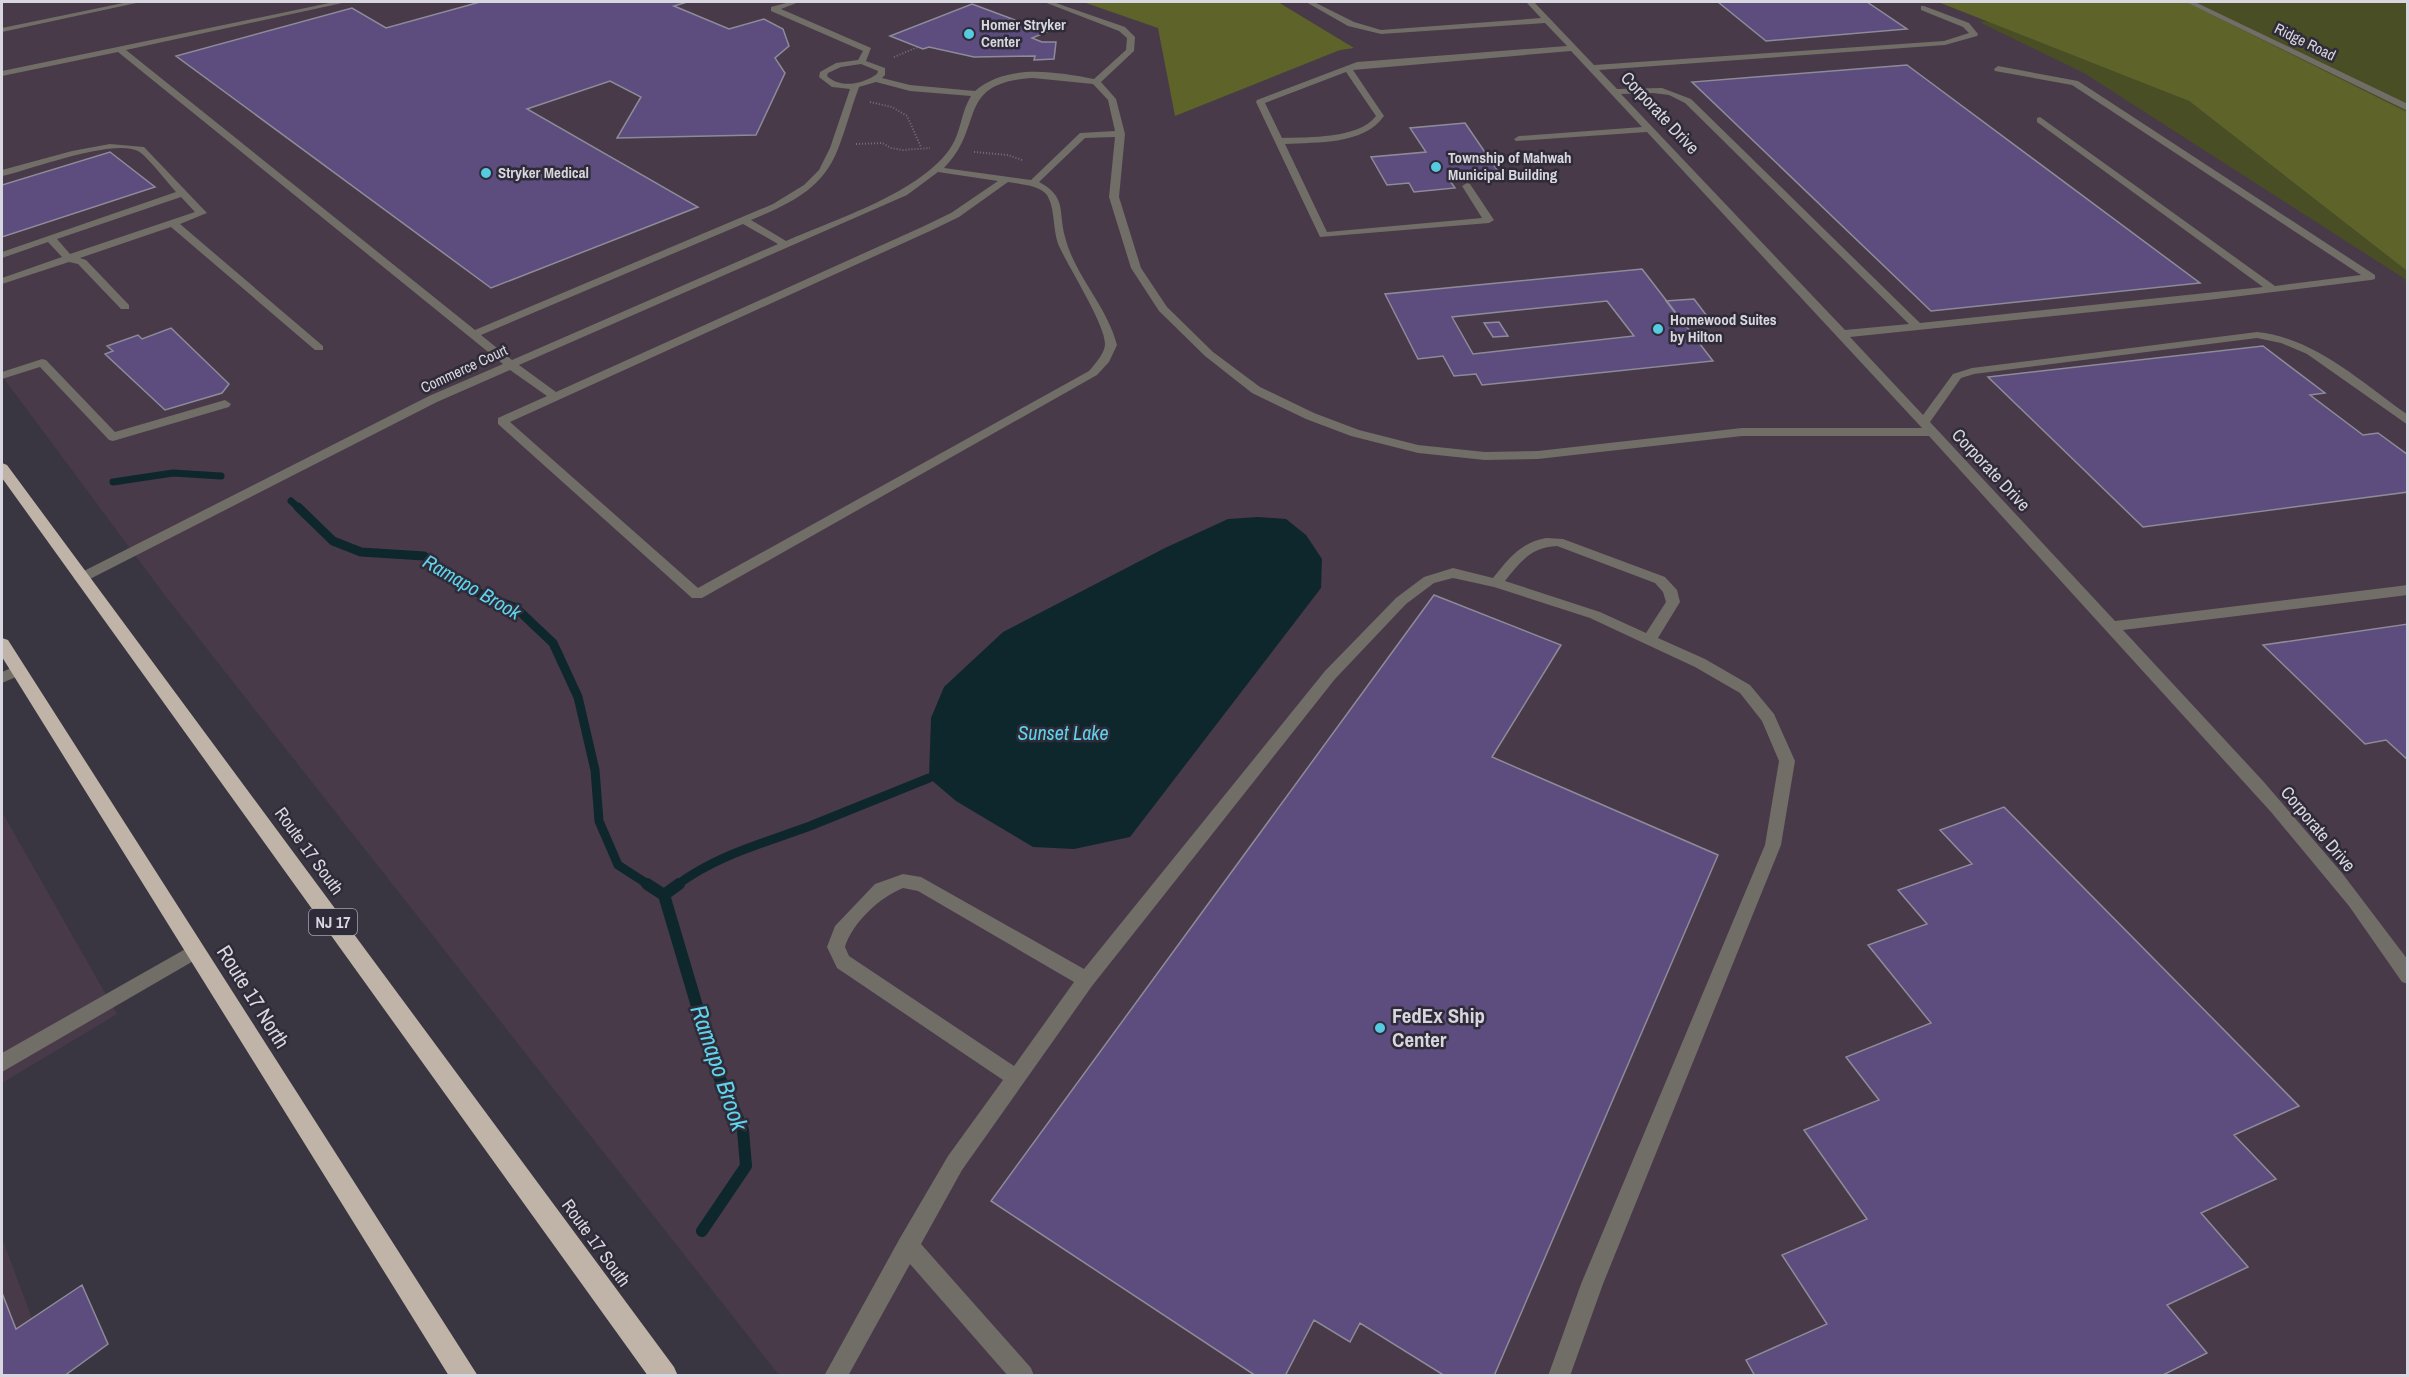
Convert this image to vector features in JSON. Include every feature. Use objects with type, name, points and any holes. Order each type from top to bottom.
[{"type":"highway","name":"Route 17 South","points":[[2,468],[665,1376]]},
{"type":"highway","name":"Route 17 North","points":[[2,644],[10,674],[196,951],[465,1376]]},
{"type":"street","points":[[90,11],[92,2]]},
{"type":"street","points":[[2,30],[137,2]]},
{"type":"street","points":[[2,74],[342,2]]},
{"type":"street","points":[[796,2],[774,9],[868,50],[861,62]]},
{"type":"street","points":[[1047,2],[1122,29],[1131,37],[1130,51],[1096,82]]},
{"type":"street","points":[[1309,2],[1351,24],[1381,32],[1490,22],[1548,20]]},
{"type":"street","name":"Corporate Drive","points":[[1530,2],[1842,334],[2317,854],[2381,934],[2408,976]]},
{"type":"street","name":"Ridge Road","points":[[2190,2],[2408,108]]},
{"type":"street","points":[[1593,68],[1945,44],[1974,34],[1966,25],[1924,8]]},
{"type":"street","points":[[1467,186],[1489,220],[1324,235],[1260,102],[1347,69],[1382,63],[1575,48]]},
{"type":"street","points":[[119,49],[473,335],[555,397]]},
{"type":"street","points":[[876,80],[882,70],[874,64],[861,62],[838,64],[824,72],[823,77],[834,84],[856,85],[876,80],[910,88],[977,94],[994,82],[1020,76],[1040,74],[1096,82],[1112,99],[1120,134],[1114,197],[1136,268],[1163,309],[1209,354],[1256,390],[1355,433],[1418,449],[1485,456],[1538,455],[1742,432],[1927,428],[1957,376],[1972,371],[2257,335],[2294,342],[2408,421]]},
{"type":"street","points":[[1279,141],[1333,137],[1371,127],[1378,122],[1380,116],[1347,69]]},
{"type":"street","points":[[1842,334],[2273,289],[2371,276],[2075,83],[1998,69]]},
{"type":"street","points":[[473,335],[776,206],[816,179],[831,155],[856,85]]},
{"type":"street","points":[[1615,92],[1664,91],[1688,101],[1917,326]]},
{"type":"street","name":"Commerce Court","points":[[81,578],[433,399],[904,193],[954,150],[977,94]]},
{"type":"street","points":[[2040,120],[2273,289]]},
{"type":"street","points":[[1519,139],[1650,129]]},
{"type":"street","points":[[1034,183],[1083,135],[1120,134]]},
{"type":"street","points":[[2,172],[95,149],[126,146],[141,149],[202,213],[2,281]]},
{"type":"street","points":[[934,169],[1007,179],[1034,183],[1050,192],[1055,204],[1060,238],[1078,276],[1106,325],[1111,345],[1093,373],[698,595],[502,421],[955,216],[1007,179]]},
{"type":"street","points":[[2,255],[182,193]]},
{"type":"street","points":[[745,221],[786,245]]},
{"type":"street","points":[[173,223],[319,348]]},
{"type":"street","points":[[50,238],[68,258],[82,262],[125,307]]},
{"type":"street","points":[[2,376],[42,362],[113,437],[225,404]]},
{"type":"street","points":[[1496,583],[1528,545],[1542,541],[1558,542],[1660,580],[1670,590],[1673,602],[1649,640]]},
{"type":"street","points":[[835,1376],[955,1163],[1086,980],[1330,675],[1401,601],[1429,580],[1453,573],[1496,583],[1595,615],[1700,663],[1745,689],[1769,718],[1787,761],[1773,845],[1592,1284],[1558,1376]]},
{"type":"street","points":[[2111,627],[2408,590]]},
{"type":"street","points":[[1017,1078],[843,962],[836,947],[841,931],[881,890],[903,881],[921,884],[1086,980]]},
{"type":"street","points":[[2,1063],[196,951]]},
{"type":"street","points":[[907,1245],[1023,1376]]},
{"type":"path","points":[[909,51],[918,47]]},
{"type":"path","points":[[850,98],[902,111],[910,118],[913,138],[922,147]]},
{"type":"shaded area","points":[[2,2],[2013,2],[2182,98],[2407,271],[2407,1375],[779,1375],[167,598],[2,376]]},
{"type":"shaded area","points":[[2,812],[117,1014],[2,1083]]},
{"type":"shaded area","points":[[2,1238],[53,1375],[2,1375]]},
{"type":"green space","points":[[1083,2],[1278,2],[1354,48],[1340,50],[1175,116],[1158,28]]},
{"type":"green space","points":[[1938,2],[2187,2],[2407,112],[2407,271],[2189,101]]},
{"type":"green space","points":[[2187,2],[2407,2],[2407,112]]},
{"type":"green space","points":[[1992,21],[2189,101],[2407,271],[2407,295],[2405,279],[2084,73],[1979,22]]},
{"type":"water","name":"Sunset Lake","points":[[1258,517],[1286,519],[1306,535],[1322,559],[1321,588],[1130,837],[1074,849],[1033,847],[956,801],[929,778],[931,718],[944,687],[1003,632],[1165,548],[1228,519]]},
{"type":"building","name":"Stryker Medical","points":[[480,2],[687,2],[674,6],[729,29],[764,19],[783,29],[789,46],[775,58],[785,73],[756,135],[617,138],[641,97],[610,81],[527,109],[698,207],[491,288],[176,56],[352,8],[386,28]]},
{"type":"building","points":[[1718,2],[1867,2],[1907,29],[1766,41]]},
{"type":"building","name":"Homer Stryker Center","points":[[972,4],[1047,32],[1032,38],[1042,42],[1056,42],[1054,59],[1034,60],[1035,56],[974,57],[929,47],[923,49],[890,36]]},
{"type":"building","points":[[1907,65],[2200,283],[1931,311],[1692,82]]},
{"type":"building","name":"Township of Mahwah Municipal Building","points":[[1465,123],[1502,177],[1450,181],[1455,188],[1414,192],[1409,183],[1387,185],[1371,157],[1426,152],[1410,128]]},
{"type":"building","points":[[110,152],[155,187],[2,237],[2,185]]},
{"type":"building","name":"Homewood Suites by Hilton","points":[[1642,269],[1713,361],[1482,385],[1476,374],[1454,376],[1443,356],[1418,359],[1385,294]],"holes":[[[1607,301],[1634,336],[1473,354],[1452,317]]]},
{"type":"building","points":[[1694,299],[1710,320],[1682,322],[1666,301]]},
{"type":"building","points":[[1499,322],[1508,336],[1493,337],[1484,323]]},
{"type":"building","points":[[171,328],[229,384],[222,393],[165,410],[105,354],[113,351],[107,346],[138,335],[142,339]]},
{"type":"building","points":[[2263,346],[2325,393],[2310,395],[2363,435],[2378,433],[2408,455],[2408,492],[2143,527],[1988,377]]},
{"type":"building","name":"FedEx Ship Center","points":[[1434,595],[1561,645],[1492,757],[1718,855],[1494,1376],[1445,1376],[1360,1323],[1350,1342],[1314,1320],[1285,1376],[1256,1376],[991,1201]]},
{"type":"building","points":[[2408,624],[2408,760],[2386,740],[2365,744],[2263,645]]},
{"type":"building","points":[[2004,807],[2299,1106],[2234,1135],[2276,1179],[2201,1213],[2248,1267],[2167,1305],[2207,1353],[2161,1376],[1755,1376],[1746,1360],[1827,1324],[1782,1255],[1867,1219],[1804,1130],[1879,1100],[1846,1057],[1931,1023],[1868,945],[1927,924],[1898,890],[1972,864],[1940,830]]},
{"type":"building","points":[[82,1285],[108,1344],[64,1376],[2,1376],[2,1293],[16,1329]]},
{"type":"waterway","name":"Ramapo Brook","points":[[113,482],[173,473],[221,476]]},
{"type":"waterway","name":"Ramapo Brook","points":[[291,501],[300,509]]},
{"type":"waterway","name":"Ramapo Brook","points":[[298,507],[333,541],[361,552],[424,556],[464,587],[516,608],[553,643],[578,697],[595,770],[599,821],[618,865],[649,885]]},
{"type":"waterway","name":"Ramapo Brook","points":[[677,885],[725,858],[929,778]]},
{"type":"waterway","name":"Ramapo Brook","points":[[647,884],[664,895]]},
{"type":"waterway","name":"Ramapo Brook","points":[[664,895],[679,884]]},
{"type":"waterway","name":"Ramapo Brook","points":[[664,895],[716,1070],[743,1130],[746,1166],[702,1231]]},
{"type":"place","name":"Homer Stryker Center","points":[[969,34]]},
{"type":"place","name":"Township of Mahwah Municipal Building","points":[[1436,167]]},
{"type":"place","name":"Stryker Medical","points":[[486,173]]},
{"type":"place","name":"Homewood Suites by Hilton","points":[[1658,329]]},
{"type":"place","name":"FedEx Ship Center","points":[[1380,1028]]}]
